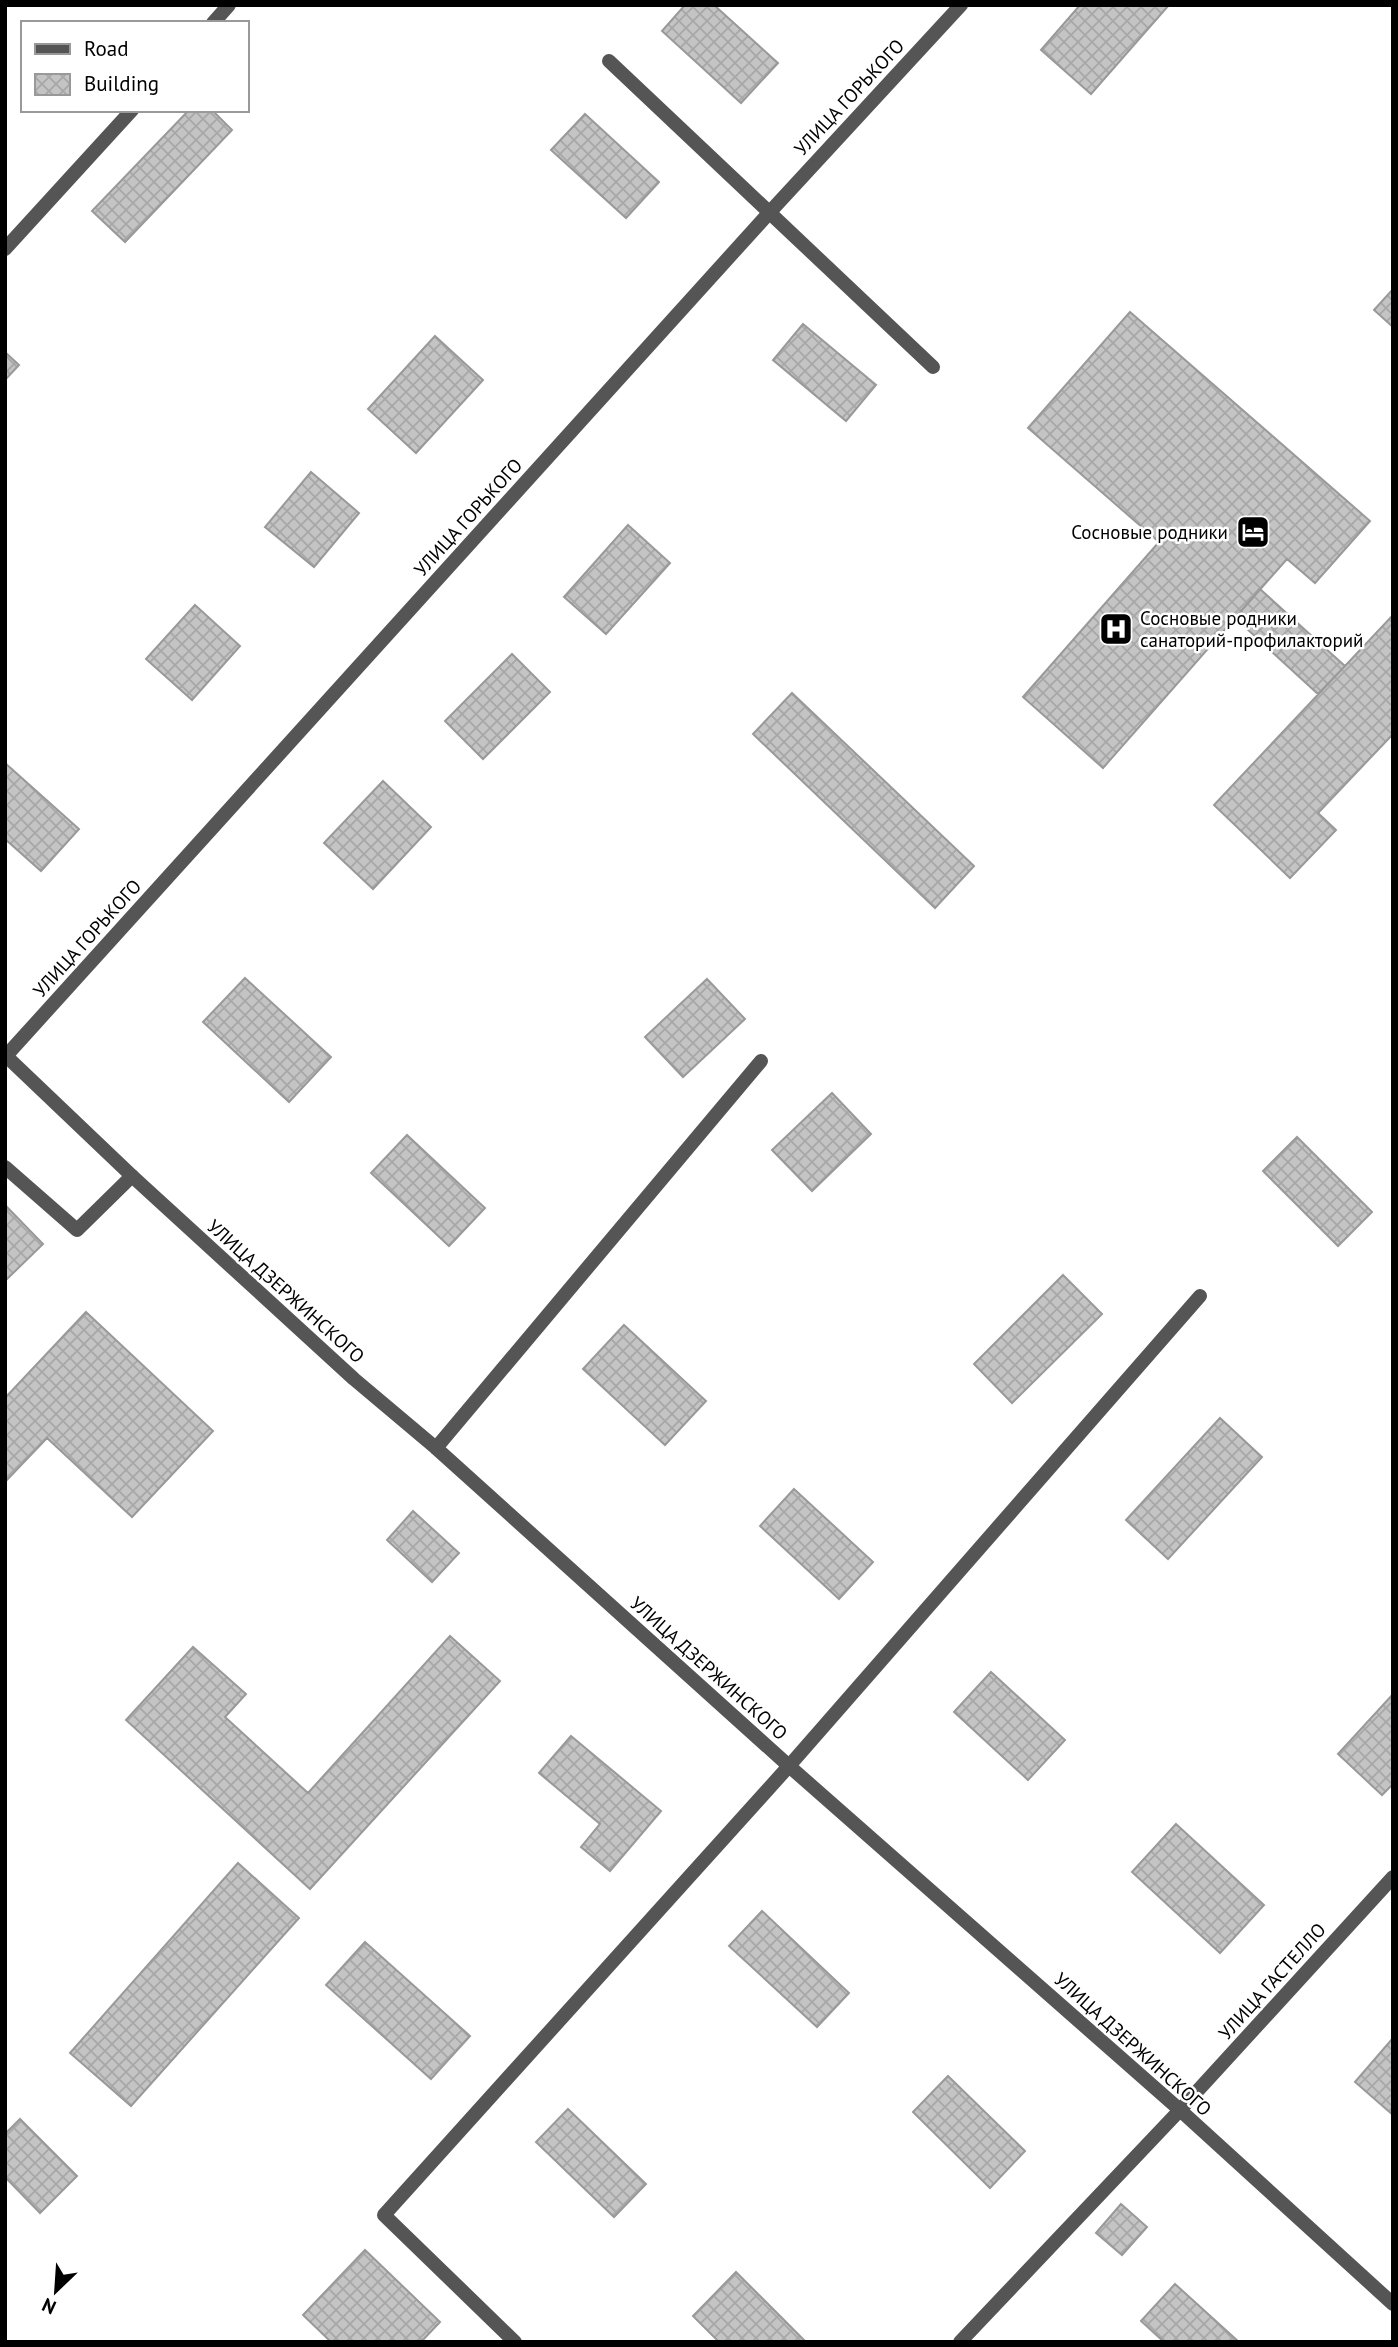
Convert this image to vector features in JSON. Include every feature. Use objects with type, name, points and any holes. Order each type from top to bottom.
[{"type":"street","points":[[214,21],[229,5]]},
{"type":"street","name":"УЛИЦА ГОРЬКОГО","points":[[6,1056],[769,213],[961,5]]},
{"type":"street","points":[[609,61],[933,367]]},
{"type":"street","points":[[5,249],[130,112]]},
{"type":"street","name":"УЛИЦА ДЗЕРЖИНСКОГО","points":[[6,1056],[132,1176],[354,1379],[436,1448],[789,1766],[1180,2110],[1393,2304]]},
{"type":"street","points":[[436,1448],[761,1061]]},
{"type":"street","points":[[5,1167],[77,1230],[132,1176]]},
{"type":"street","points":[[515,2342],[384,2215],[789,1766],[1200,1296]]},
{"type":"street","name":"УЛИЦА ГАСТЕЛЛО","points":[[960,2342],[1180,2110],[1393,1877]]},
{"type":"building","points":[[685,5],[714,5],[778,63],[741,103],[662,31]]},
{"type":"building","points":[[1080,5],[1169,5],[1091,94],[1041,50]]},
{"type":"building","points":[[187,112],[214,112],[232,130],[125,242],[92,211]]},
{"type":"building","points":[[585,114],[659,182],[626,218],[551,150]]},
{"type":"building","points":[[1393,289],[1393,327],[1374,310]]},
{"type":"building","name":"Сосновые родники","points":[[1130,312],[1370,521],[1315,583],[1287,559],[1103,768],[1023,697],[1159,542],[1028,428]]},
{"type":"building","points":[[803,324],[876,385],[846,421],[773,360]]},
{"type":"building","points":[[435,336],[483,380],[416,453],[368,409]]},
{"type":"building","points":[[5,352],[19,365],[5,380]]},
{"type":"building","points":[[311,472],[359,513],[314,567],[265,527]]},
{"type":"building","points":[[628,525],[670,563],[606,634],[564,597]]},
{"type":"building","points":[[1260,589],[1345,666],[1318,694],[1235,618]]},
{"type":"building","points":[[195,605],[240,646],[192,700],[146,659]]},
{"type":"building","points":[[1393,615],[1393,734],[1318,813],[1336,830],[1290,878],[1214,805]]},
{"type":"building","points":[[512,654],[550,692],[483,759],[445,721]]},
{"type":"building","points":[[792,693],[974,866],[935,908],[753,734]]},
{"type":"building","points":[[5,763],[79,829],[41,871],[5,839]]},
{"type":"building","points":[[383,781],[431,827],[373,889],[324,843]]},
{"type":"building","points":[[245,978],[331,1057],[289,1102],[203,1022]]},
{"type":"building","points":[[707,979],[745,1019],[683,1077],[645,1037]]},
{"type":"building","points":[[832,1093],[871,1134],[812,1191],[772,1150]]},
{"type":"building","points":[[407,1135],[485,1208],[449,1246],[371,1173]]},
{"type":"building","points":[[1297,1137],[1372,1212],[1338,1246],[1263,1171]]},
{"type":"building","points":[[5,1205],[43,1244],[5,1281]]},
{"type":"building","points":[[1063,1275],[1102,1314],[1012,1403],[974,1364]]},
{"type":"building","points":[[86,1312],[213,1431],[132,1517],[47,1438],[5,1482],[5,1398]]},
{"type":"building","points":[[624,1325],[706,1401],[665,1445],[583,1369]]},
{"type":"building","points":[[1220,1418],[1262,1457],[1168,1559],[1126,1520]]},
{"type":"building","points":[[794,1489],[873,1562],[839,1599],[760,1526]]},
{"type":"building","points":[[413,1511],[459,1553],[432,1582],[387,1540]]},
{"type":"building","points":[[450,1636],[500,1681],[310,1889],[126,1720],[193,1647],[246,1694],[225,1717],[308,1793]]},
{"type":"building","points":[[991,1672],[1065,1740],[1028,1780],[954,1712]]},
{"type":"building","points":[[1393,1694],[1393,1784],[1382,1795],[1338,1754]]},
{"type":"building","points":[[571,1736],[661,1811],[610,1871],[581,1847],[600,1824],[539,1773]]},
{"type":"building","points":[[1176,1824],[1264,1905],[1220,1953],[1132,1872]]},
{"type":"building","points":[[238,1863],[299,1918],[131,2106],[70,2053]]},
{"type":"building","points":[[762,1911],[849,1993],[817,2027],[729,1946]]},
{"type":"building","points":[[365,1942],[470,2036],[431,2079],[326,1985]]},
{"type":"building","points":[[1393,2038],[1393,2115],[1355,2082]]},
{"type":"building","points":[[948,2076],[1025,2151],[990,2188],[913,2112]]},
{"type":"building","points":[[568,2109],[646,2184],[614,2217],[536,2142]]},
{"type":"building","points":[[20,2119],[77,2176],[40,2213],[5,2177],[5,2134]]},
{"type":"building","points":[[1121,2204],[1147,2227],[1122,2255],[1096,2233]]},
{"type":"building","points":[[365,2250],[440,2322],[421,2342],[331,2342],[303,2315]]},
{"type":"building","points":[[736,2272],[806,2342],[719,2342],[693,2316]]},
{"type":"building","points":[[1175,2284],[1239,2342],[1164,2342],[1141,2321]]},
{"type":"place","name":"Сосновые родники","points":[[1253,532]]},
{"type":"place","name":"Сосновые родники санаторий-профилакторий","points":[[1116,629]]}]
